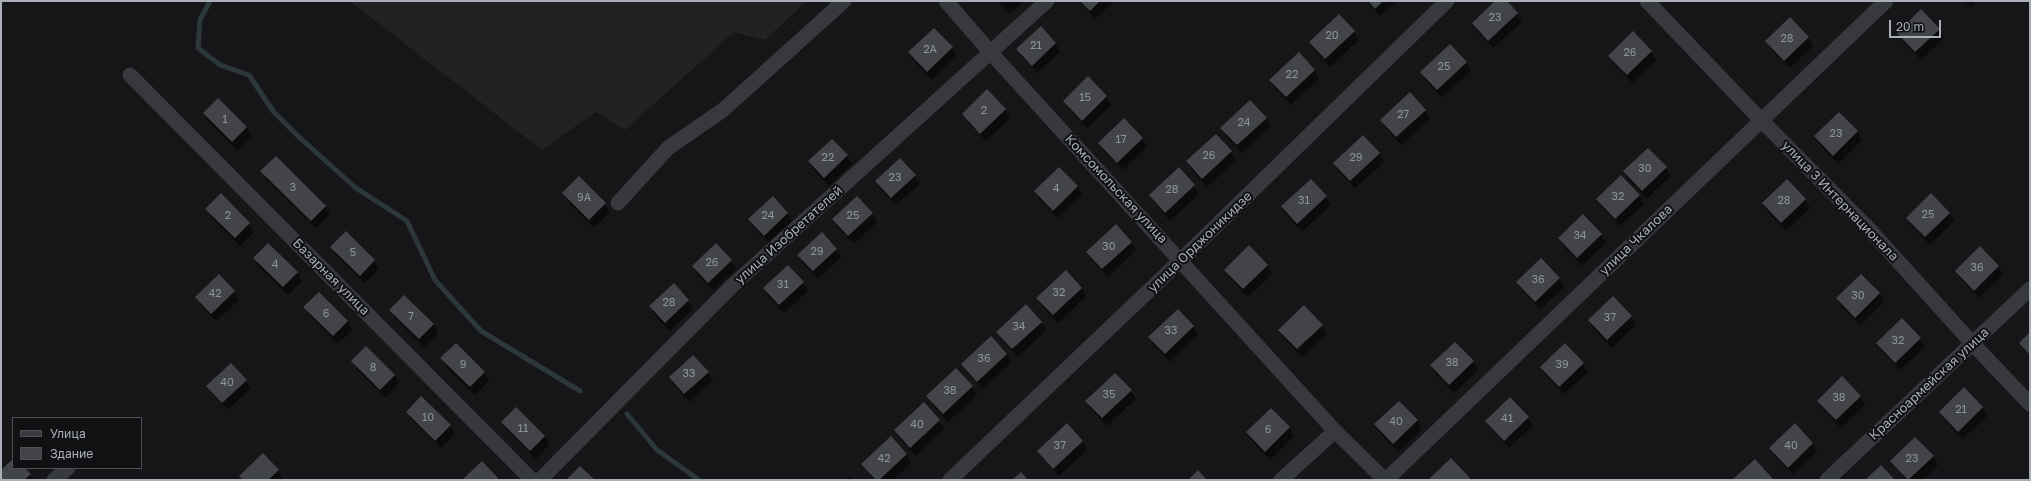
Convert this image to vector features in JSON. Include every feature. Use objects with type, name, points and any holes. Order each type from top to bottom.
[{"type":"street","points":[[618,203],[668,148],[723,110],[844,1]]},
{"type":"street","name":"Комсомольская улица","points":[[946,1],[991,53],[1335,431],[1386,480]]},
{"type":"street","name":"улица Изобретателей","points":[[540,480],[732,286],[1047,1]]},
{"type":"street","name":"улица Орджоникидзе","points":[[950,480],[1181,260],[1447,1]]},
{"type":"street","name":"улица 3 Интернационала","points":[[1647,1],[1761,120],[1869,229],[1972,343],[2030,404]]},
{"type":"street","name":"улица Чкалова","points":[[1386,480],[1886,1]]},
{"type":"street","name":"Базарная улица","points":[[130,75],[532,480]]},
{"type":"street","name":"Красноармейская улица","points":[[1827,480],[2030,288]]},
{"type":"street","points":[[1281,480],[1335,431]]},
{"type":"street","points":[[54,480],[67,469]]},
{"type":"shaded area","points":[[807,1],[765,40],[734,32],[625,130],[596,112],[542,150],[351,2]]},
{"type":"building","points":[[1080,1],[1100,1],[1090,11]]},
{"type":"building","points":[[1368,1],[1383,1],[1375,9]]},
{"type":"building","points":[[1495,1],[1507,1],[1518,13],[1488,41],[1472,23]]},
{"type":"building","points":[[1921,9],[1940,29],[1915,52],[1897,33]]},
{"type":"building","points":[[1339,14],[1355,31],[1325,59],[1309,42]]},
{"type":"building","points":[[1790,17],[1809,37],[1784,61],[1765,41]]},
{"type":"building","points":[[1041,26],[1056,43],[1032,66],[1016,49]]},
{"type":"building","points":[[934,28],[953,47],[927,72],[908,52]]},
{"type":"building","points":[[1633,31],[1652,51],[1627,75],[1608,56]]},
{"type":"building","points":[[1450,44],[1467,62],[1437,90],[1420,72]]},
{"type":"building","points":[[1299,52],[1315,70],[1286,97],[1269,80]]},
{"type":"building","points":[[1088,76],[1107,96],[1082,121],[1063,101]]},
{"type":"building","points":[[987,89],[1006,109],[980,134],[962,114]]},
{"type":"building","points":[[1410,92],[1426,110],[1396,137],[1380,120]]},
{"type":"building","points":[[218,98],[247,127],[232,142],[203,113]]},
{"type":"building","points":[[1250,100],[1267,118],[1237,145],[1220,128]]},
{"type":"building","points":[[1839,112],[1858,131],[1833,156],[1814,136]]},
{"type":"building","points":[[1124,118],[1143,138],[1117,163],[1098,143]]},
{"type":"building","points":[[1216,134],[1232,151],[1202,179],[1186,161]]},
{"type":"building","points":[[1363,135],[1380,153],[1350,181],[1333,163]]},
{"type":"building","points":[[832,139],[848,155],[824,178],[808,161]]},
{"type":"building","points":[[1648,148],[1667,167],[1642,191],[1623,171]]},
{"type":"building","points":[[276,156],[326,206],[311,221],[260,171]]},
{"type":"building","points":[[900,158],[916,175],[891,198],[875,181]]},
{"type":"building","points":[[1059,167],[1078,186],[1053,211],[1034,191]]},
{"type":"building","points":[[1179,167],[1195,185],[1165,213],[1149,195]]},
{"type":"building","points":[[1621,175],[1640,195],[1615,219],[1596,199]]},
{"type":"building","points":[[579,176],[606,203],[589,220],[562,193]]},
{"type":"building","points":[[1311,179],[1327,196],[1297,224],[1281,206]]},
{"type":"building","points":[[1787,179],[1806,199],[1781,223],[1762,203]]},
{"type":"building","points":[[221,193],[250,223],[235,238],[205,209]]},
{"type":"building","points":[[1931,193],[1950,213],[1925,237],[1906,218]]},
{"type":"building","points":[[773,196],[788,213],[764,236],[748,219]]},
{"type":"building","points":[[857,196],[873,213],[848,236],[832,219]]},
{"type":"building","points":[[1583,214],[1602,234],[1577,258],[1558,238]]},
{"type":"building","points":[[1116,224],[1132,242],[1102,269],[1086,252]]},
{"type":"building","points":[[346,231],[375,260],[360,276],[330,247]]},
{"type":"building","points":[[822,232],[837,249],[813,271],[797,255]]},
{"type":"building","points":[[268,243],[298,272],[283,287],[253,258]]},
{"type":"building","points":[[716,243],[732,260],[708,283],[692,266]]},
{"type":"building","points":[[1249,245],[1268,265],[1243,289],[1224,270]]},
{"type":"building","points":[[1980,246],[1999,266],[1974,291],[1955,271]]},
{"type":"building","points":[[1541,258],[1560,278],[1535,302],[1516,282]]},
{"type":"building","points":[[788,265],[804,282],[779,305],[763,288]]},
{"type":"building","points":[[1066,270],[1082,288],[1053,315],[1036,298]]},
{"type":"building","points":[[219,274],[235,291],[211,314],[195,297]]},
{"type":"building","points":[[1861,274],[1880,293],[1855,318],[1836,298]]},
{"type":"building","points":[[674,283],[689,300],[665,323],[649,306]]},
{"type":"building","points":[[319,292],[348,321],[333,336],[303,307]]},
{"type":"building","points":[[404,295],[434,324],[419,339],[389,310]]},
{"type":"building","points":[[1613,296],[1632,316],[1607,340],[1588,320]]},
{"type":"building","points":[[1026,304],[1042,322],[1012,349],[996,332]]},
{"type":"building","points":[[1304,305],[1323,325],[1297,349],[1278,330]]},
{"type":"building","points":[[1178,309],[1194,326],[1165,354],[1148,337]]},
{"type":"building","points":[[1902,318],[1921,338],[1895,363],[1876,343]]},
{"type":"building","points":[[2030,332],[2030,355],[2019,343]]},
{"type":"building","points":[[991,336],[1007,354],[977,382],[961,364]]},
{"type":"building","points":[[1455,342],[1474,361],[1449,385],[1430,365]]},
{"type":"building","points":[[456,343],[485,372],[470,387],[440,358]]},
{"type":"building","points":[[1565,343],[1584,363],[1559,387],[1540,367]]},
{"type":"building","points":[[366,346],[395,375],[380,390],[351,361]]},
{"type":"building","points":[[693,355],[709,372],[684,394],[669,377]]},
{"type":"building","points":[[231,363],[247,380],[222,403],[206,386]]},
{"type":"building","points":[[956,368],[973,386],[943,414],[926,396]]},
{"type":"building","points":[[1115,373],[1132,390],[1102,418],[1085,401]]},
{"type":"building","points":[[1842,376],[1861,396],[1836,420],[1817,401]]},
{"type":"building","points":[[1964,387],[1983,407],[1958,432],[1939,412]]},
{"type":"building","points":[[421,396],[451,425],[435,441],[406,412]]},
{"type":"building","points":[[1510,397],[1529,417],[1504,441],[1485,421]]},
{"type":"building","points":[[1399,401],[1418,420],[1393,444],[1374,424]]},
{"type":"building","points":[[924,402],[940,420],[910,448],[894,430]]},
{"type":"building","points":[[516,407],[545,436],[530,451],[501,422]]},
{"type":"building","points":[[1271,408],[1290,427],[1265,452],[1246,432]]},
{"type":"building","points":[[1067,423],[1083,441],[1053,469],[1037,451]]},
{"type":"building","points":[[1795,423],[1813,443],[1788,468],[1769,448]]},
{"type":"building","points":[[891,436],[907,454],[879,480],[876,480],[861,464]]},
{"type":"building","points":[[1915,437],[1934,456],[1908,480],[1890,461]]},
{"type":"building","points":[[263,453],[279,470],[268,480],[243,480],[239,476]]},
{"type":"building","points":[[1451,458],[1470,478],[1468,480],[1428,480]]},
{"type":"building","points":[[1755,459],[1773,479],[1772,480],[1732,480]]},
{"type":"building","points":[[12,460],[12,469],[26,469],[31,474],[24,480],[1,480],[1,470]]},
{"type":"building","points":[[482,461],[498,478],[496,480],[462,480]]},
{"type":"building","points":[[1881,465],[1895,480],[1865,480]]},
{"type":"building","points":[[580,466],[595,480],[566,480]]},
{"type":"building","points":[[1198,470],[1207,480],[1188,480]]},
{"type":"building","points":[[1021,472],[1028,480],[1012,480]]},
{"type":"waterway","points":[[210,1],[200,20],[198,48],[220,65],[249,75],[273,111],[300,138],[356,188],[407,221],[435,280],[481,331],[580,391]]},
{"type":"waterway","points":[[627,414],[657,450],[699,480]]}]
